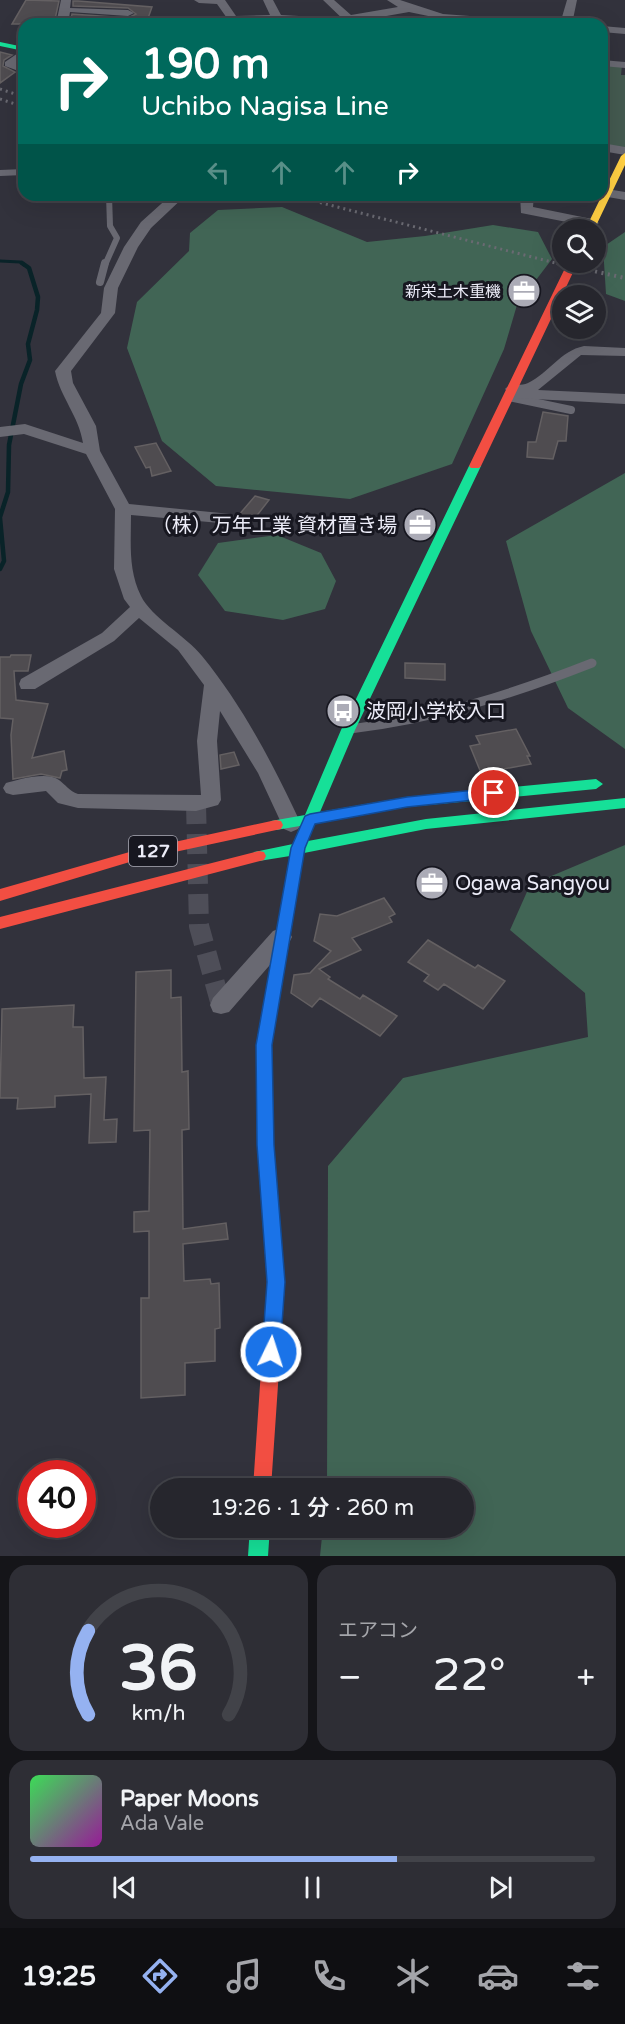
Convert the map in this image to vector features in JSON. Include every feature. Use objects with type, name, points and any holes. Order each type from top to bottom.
[{"type":"main road","points":[[608,191],[625,156]]},
{"type":"main road","points":[[594,219],[603,201]]},
{"type":"main road","points":[[263,1478],[276,1282],[265,1145],[264,1045],[298,848],[348,730],[568,273]]},
{"type":"main road","name":"127","points":[[0,895],[154,851],[229,833],[407,802],[614,783]]},
{"type":"main road","name":"127","points":[[0,923],[144,882],[298,848],[426,824],[625,803]]},
{"type":"main road","points":[[258,1556],[259,1538]]},
{"type":"street","points":[[66,0],[70,18]]},
{"type":"street","points":[[127,18],[134,0]]},
{"type":"street","points":[[199,0],[220,1],[231,18]]},
{"type":"street","points":[[267,0],[276,18]]},
{"type":"street","points":[[328,0],[347,18]]},
{"type":"street","points":[[392,0],[408,9],[440,16],[464,18]]},
{"type":"street","points":[[568,0],[572,0],[568,18]]},
{"type":"street","points":[[369,18],[408,9]]},
{"type":"street","points":[[608,30],[625,31]]},
{"type":"street","points":[[18,56],[9,64],[18,67]]},
{"type":"street","points":[[608,64],[625,65]]},
{"type":"street","points":[[608,148],[625,151]]},
{"type":"street","points":[[608,193],[625,196]]},
{"type":"street","points":[[172,201],[146,225],[130,247],[111,288],[108,313],[63,370],[65,383],[88,426],[92,451],[123,509],[123,569],[133,599],[184,646],[213,684],[267,771],[291,824]]},
{"type":"street","points":[[527,201],[526,210],[563,219]]},
{"type":"street","points":[[511,393],[531,388],[576,352],[584,350],[625,352]]},
{"type":"street","points":[[511,393],[567,398],[624,399]]},
{"type":"street","points":[[0,432],[25,429],[92,451]]},
{"type":"street","points":[[123,509],[231,519]]},
{"type":"street","points":[[28,684],[108,637],[140,607]]},
{"type":"street","points":[[13,788],[50,783],[65,798],[78,801],[196,804],[211,800],[207,741],[213,684]]},
{"type":"street","points":[[221,1005],[282,936]]},
{"type":"lane","points":[[0,173],[18,172]]},
{"type":"lane","points":[[100,282],[104,266],[117,238],[110,226],[109,201]]},
{"type":"lane","points":[[511,393],[571,410]]},
{"type":"lane","points":[[348,730],[394,726],[494,701],[592,663]]},
{"type":"green space","points":[[608,64],[622,65],[621,75],[625,75],[625,151],[608,148]]},
{"type":"green space","points":[[282,207],[367,242],[425,236],[493,225],[538,232],[552,259],[517,305],[504,349],[452,464],[350,499],[216,486],[162,441],[127,348],[137,302],[189,251],[190,233],[218,210]]},
{"type":"green space","points":[[625,232],[625,301],[606,294],[606,245]]},
{"type":"green space","points":[[625,473],[625,749],[568,708],[531,631],[506,541]]},
{"type":"green space","points":[[277,535],[321,553],[336,581],[325,609],[283,620],[225,611],[198,575],[218,543]]},
{"type":"green space","points":[[625,845],[625,1556],[320,1556],[322,1538],[474,1538],[474,1478],[327,1478],[328,1166],[403,1078],[588,1037],[585,993],[510,930],[530,885]]},
{"type":"building","points":[[26,0],[59,1],[55,18],[18,18],[18,24],[12,24]]},
{"type":"building","points":[[73,1],[152,7],[148,18],[128,18],[136,14],[128,8],[73,6]]},
{"type":"building","points":[[72,14],[128,18],[71,18]]},
{"type":"building","points":[[0,52],[12,55],[4,60],[3,66],[15,72],[0,83]]},
{"type":"building","points":[[543,412],[568,416],[566,441],[558,441],[553,459],[527,457],[528,442],[536,442]]},
{"type":"building","points":[[156,443],[171,471],[152,476],[150,467],[146,468],[135,447]]},
{"type":"building","points":[[255,496],[269,500],[251,523],[238,516]]},
{"type":"building","points":[[31,655],[28,671],[14,671],[16,700],[48,704],[32,758],[64,751],[67,770],[62,771],[60,778],[41,774],[13,779],[11,735],[13,719],[0,718],[0,657]]},
{"type":"building","points":[[405,663],[445,664],[445,680],[405,678]]},
{"type":"building","points":[[516,729],[530,756],[527,756],[531,764],[481,773],[470,746],[480,744],[476,736]]},
{"type":"building","points":[[234,752],[239,765],[221,769],[220,755]]},
{"type":"building","points":[[384,898],[395,914],[389,917],[392,922],[352,938],[361,950],[319,969],[330,977],[328,979],[360,999],[363,995],[397,1016],[380,1036],[320,998],[312,1007],[291,993],[294,975],[310,973],[331,951],[314,941],[320,914],[337,916]]},
{"type":"building","points":[[428,940],[475,968],[478,965],[505,981],[483,1009],[444,984],[438,990],[424,981],[429,975],[408,962]]},
{"type":"building","points":[[171,970],[171,998],[181,997],[182,1072],[188,1071],[189,1129],[182,1130],[183,1229],[226,1223],[228,1239],[183,1244],[184,1281],[210,1279],[211,1284],[219,1283],[220,1328],[215,1329],[215,1361],[185,1363],[185,1395],[141,1398],[141,1298],[149,1298],[149,1231],[134,1232],[134,1212],[149,1211],[150,1130],[134,1131],[136,972]]},
{"type":"building","points":[[74,1005],[73,1027],[83,1027],[84,1078],[106,1077],[104,1120],[117,1119],[116,1142],[89,1143],[91,1094],[55,1096],[55,1107],[17,1109],[18,1098],[0,1098],[2,1009]]},
{"type":"waterway","points":[[0,261],[20,262],[24,265]]},
{"type":"waterway","points":[[0,517],[8,492],[9,445],[21,384],[30,360],[28,344],[37,310],[38,297],[29,268],[22,263]]},
{"type":"waterway","points":[[0,518],[4,561],[0,569]]},
{"type":"tunnel","points":[[196,804],[199,926],[221,1005]]},
{"type":"railway","points":[[0,89],[18,95]]},
{"type":"railway","points":[[0,99],[18,105]]},
{"type":"railway","points":[[314,201],[552,262]]},
{"type":"railway","points":[[602,273],[625,278]]},
{"type":"traffic: fast","points":[[0,44],[18,48]]},
{"type":"traffic: fast","points":[[286,917],[298,848],[348,730],[475,466]]},
{"type":"traffic: fast","points":[[276,825],[407,802],[596,784]]},
{"type":"traffic: fast","points":[[259,856],[426,824],[625,803]]},
{"type":"traffic: fast","points":[[258,1556],[259,1538]]},
{"type":"traffic: slow","points":[[608,191],[625,156]]},
{"type":"traffic: slow","points":[[594,219],[603,201]]},
{"type":"traffic: slow","points":[[265,1143],[264,1045],[286,917]]},
{"type":"traffic: jam","points":[[475,466],[568,273]]},
{"type":"traffic: jam","points":[[0,895],[133,856],[276,825]]},
{"type":"traffic: jam","points":[[0,923],[259,856]]},
{"type":"traffic: jam","points":[[263,1478],[276,1282],[265,1143]]},
{"type":"place","name":"新栄土木重機","points":[[524,291]]},
{"type":"place","name":"（株）万年工業 資材置き場","points":[[420,525]]},
{"type":"place","name":"波岡小学校入口","points":[[343,711]]},
{"type":"place","name":"Ogawa Sangyou","points":[[432,883]]},
{"type":"route","points":[[271,1352],[276,1282],[265,1145],[264,1045],[298,848],[310,819],[407,802],[494,793]]}]
